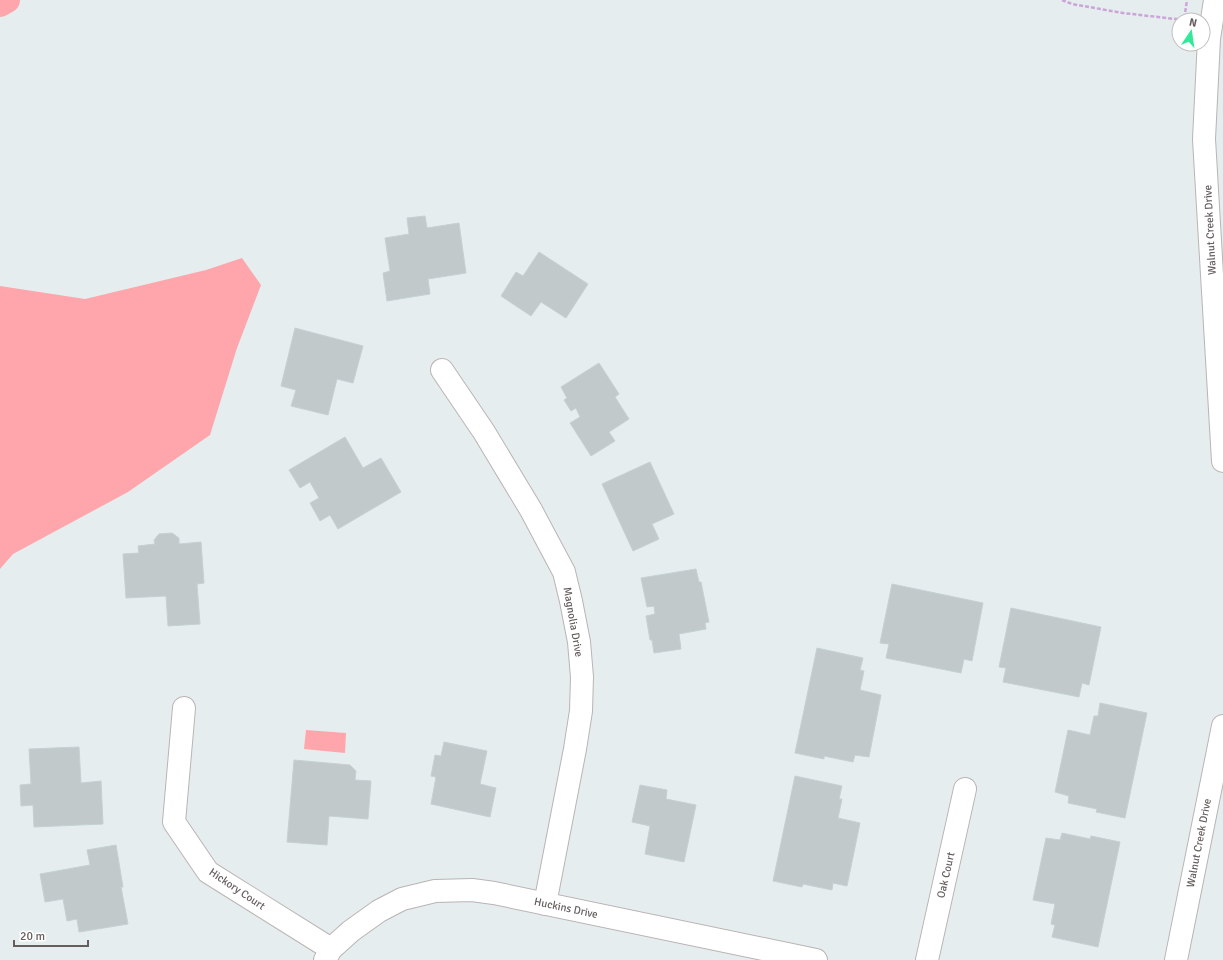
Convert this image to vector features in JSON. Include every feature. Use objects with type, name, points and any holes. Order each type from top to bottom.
[{"type":"street","name":"Walnut Creek Drive","points":[[1215,0],[1209,39],[1204,139],[1223,461]]},
{"type":"street","name":"Magnolia Drive","points":[[442,370],[484,432],[531,510],[564,572],[571,601],[582,677],[581,711],[545,904]]},
{"type":"street","name":"Hickory Court","points":[[184,708],[174,822],[208,872],[328,955]]},
{"type":"street","name":"Walnut Creek Drive","points":[[1176,960],[1223,726]]},
{"type":"street","name":"Oak Court","points":[[927,960],[965,789]]},
{"type":"street","name":"Huckins Drive","points":[[328,955],[351,931],[379,911],[402,899],[429,892],[472,890],[494,893],[816,960]]},
{"type":"path","points":[[1062,0],[1072,4],[1123,13],[1184,20],[1187,0]]},
{"type":"shaded area","points":[[242,258],[261,285],[237,348],[210,435],[128,492],[13,554],[0,569],[0,286],[85,299],[206,270]]},
{"type":"shaded area","points":[[306,730],[346,733],[345,753],[304,749]]},
{"type":"building","points":[[425,216],[427,228],[459,223],[466,273],[428,279],[430,294],[387,301],[383,273],[390,271],[385,238],[409,234],[407,218]]},
{"type":"building","points":[[539,252],[588,284],[566,318],[541,302],[531,316],[501,296],[516,272],[523,276]]},
{"type":"building","points":[[295,328],[363,346],[353,383],[337,379],[328,415],[291,406],[296,390],[281,386]]},
{"type":"building","points":[[599,363],[619,394],[615,397],[629,419],[609,432],[615,441],[591,456],[570,423],[580,417],[576,408],[571,411],[564,400],[567,398],[561,387]]},
{"type":"building","points":[[345,437],[363,468],[381,458],[401,492],[338,529],[330,515],[320,521],[310,503],[319,498],[310,482],[300,488],[289,470]]},
{"type":"building","points":[[650,462],[674,514],[652,524],[659,539],[633,551],[602,484]]},
{"type":"building","points":[[172,533],[179,538],[179,544],[201,542],[204,583],[197,584],[200,624],[168,626],[166,596],[126,598],[123,554],[139,553],[138,546],[155,544],[154,540],[159,534]]},
{"type":"building","points":[[696,569],[699,582],[701,582],[709,622],[705,623],[706,629],[679,634],[681,649],[654,653],[646,616],[655,614],[654,606],[647,607],[641,578]]},
{"type":"building","points":[[892,584],[983,603],[972,661],[964,659],[961,673],[886,658],[889,644],[880,643]]},
{"type":"building","points":[[1011,608],[1101,627],[1089,685],[1082,683],[1079,697],[1003,682],[1006,668],[999,667]]},
{"type":"building","points":[[817,648],[863,658],[860,670],[864,671],[860,690],[881,695],[869,757],[855,755],[853,762],[824,756],[824,759],[795,753]]},
{"type":"building","points":[[1100,703],[1147,713],[1125,818],[1096,812],[1097,809],[1068,803],[1069,796],[1055,792],[1068,730],[1090,735],[1094,716],[1098,716]]},
{"type":"building","points":[[444,742],[487,751],[480,784],[496,788],[490,817],[431,804],[436,777],[431,776],[435,755],[441,756]]},
{"type":"building","points":[[79,747],[81,783],[101,781],[103,824],[34,827],[33,805],[21,806],[20,785],[31,784],[29,749]]},
{"type":"building","points":[[294,760],[350,765],[356,771],[355,780],[371,781],[368,819],[329,816],[327,845],[287,842]]},
{"type":"building","points":[[795,776],[842,786],[839,799],[842,799],[838,818],[860,823],[847,886],[833,883],[832,890],[803,884],[802,887],[773,881]]},
{"type":"building","points":[[640,785],[667,790],[666,799],[696,805],[684,862],[645,854],[650,826],[632,822]]},
{"type":"building","points":[[1062,833],[1090,839],[1091,836],[1120,842],[1098,947],[1052,937],[1055,925],[1051,924],[1055,904],[1033,900],[1046,838],[1060,840]]},
{"type":"building","points":[[116,845],[123,887],[121,887],[128,924],[79,932],[77,919],[67,921],[63,899],[45,902],[40,874],[90,865],[87,850]]},
{"type":"waterway","points":[[0,4],[7,0]]}]
